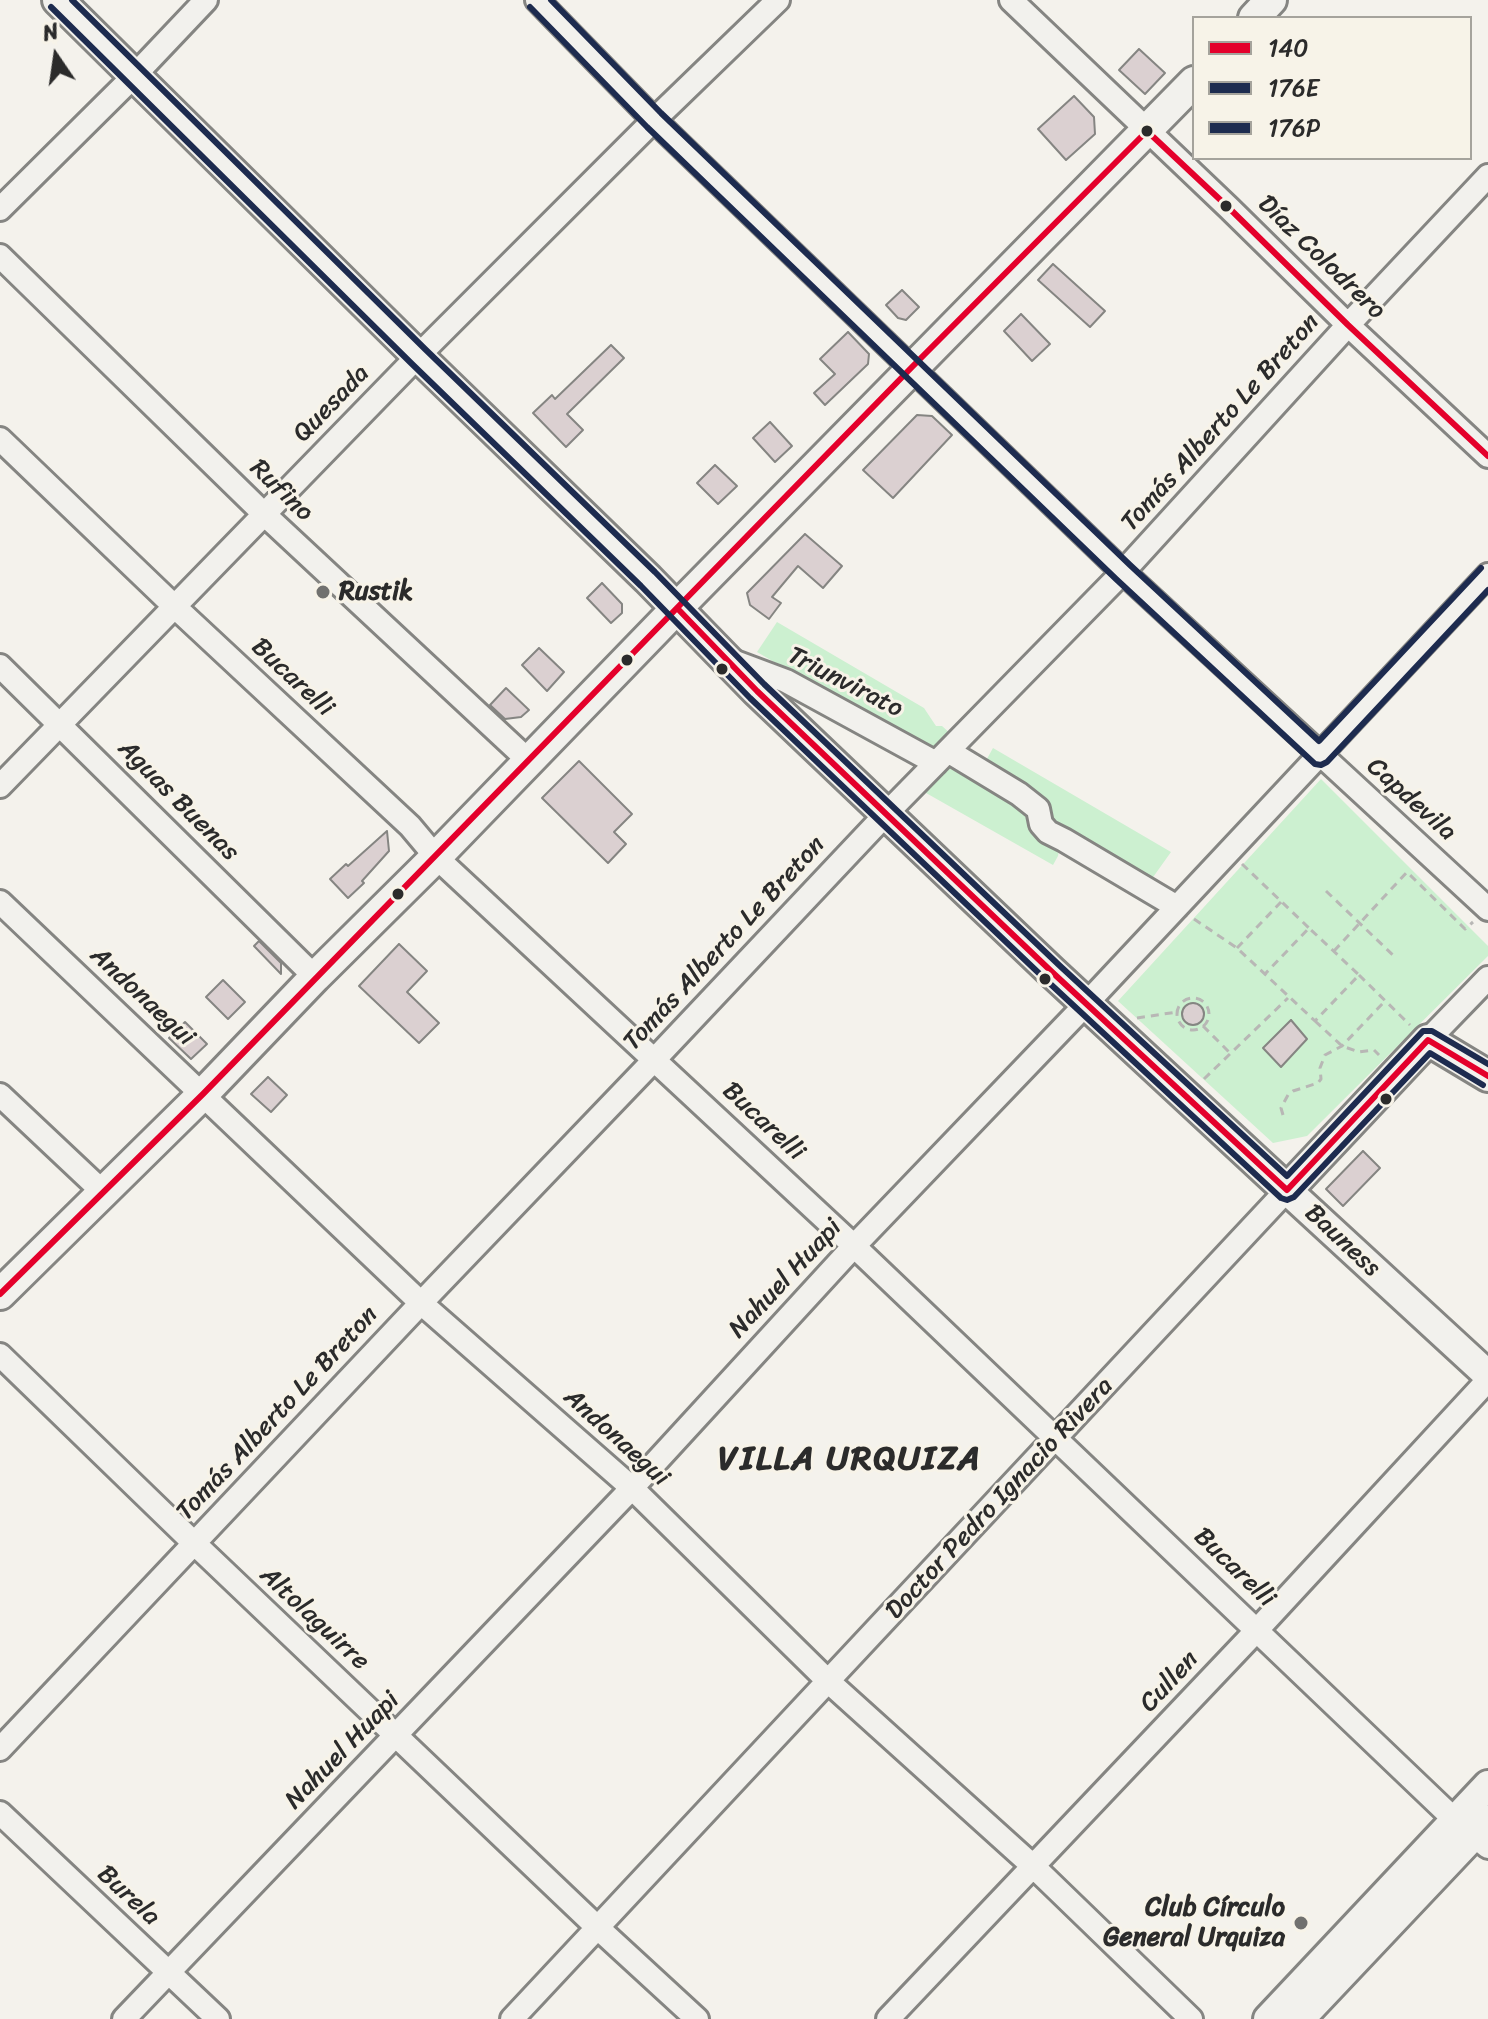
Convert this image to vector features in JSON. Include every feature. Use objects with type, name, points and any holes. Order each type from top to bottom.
[{"type":"main road","name":"Bauness","points":[[58,0],[677,608],[757,691],[1287,1190]]},
{"type":"main road","points":[[1256,16],[1271,0]]},
{"type":"main road","points":[[0,1294],[203,1094],[1192,84]]},
{"type":"main road","points":[[1420,1033],[1488,1076]]},
{"type":"main road","name":"Doctor Pedro Ignacio Rivera","points":[[1287,1190],[1399,1073],[1420,1033]]},
{"type":"street","points":[[0,209],[206,0]]},
{"type":"street","name":"Capdevila","points":[[537,0],[654,120],[1123,572],[1320,755],[1482,914]]},
{"type":"street","name":"Quesada","points":[[0,786],[418,356],[778,0]]},
{"type":"street","name":"Díaz Colodrero","points":[[1011,0],[1488,456]]},
{"type":"street","name":"Tomás Alberto Le Breton","points":[[0,1749],[887,813],[1123,572],[1488,176]]},
{"type":"street","name":"Rufino","points":[[0,256],[264,514],[529,761]]},
{"type":"street","name":"Bucarelli","points":[[0,439],[410,826],[436,857],[854,1246],[1257,1630],[1477,1831]]},
{"type":"street","name":"Nahuel Huapi","points":[[124,2019],[632,1488],[854,1246],[1087,1003],[1488,575]]},
{"type":"street","name":"Triunvirato","points":[[725,658],[786,681],[1019,794],[1038,809],[1041,824],[1048,832],[1177,907]]},
{"type":"street","name":"Aguas Buenas","points":[[0,666],[315,977]]},
{"type":"street","name":"Andonaegui","points":[[0,902],[421,1303],[632,1488],[829,1682],[1034,1867],[1191,2019]]},
{"type":"street","name":"Doctor Pedro Ignacio Rivera","points":[[1420,1033],[1488,978]]},
{"type":"street","points":[[0,1095],[103,1192]]},
{"type":"street","name":"Doctor Pedro Ignacio Rivera","points":[[512,2019],[1287,1190]]},
{"type":"street","name":"Bauness","points":[[1287,1190],[1488,1377]]},
{"type":"street","name":"Altolaguirre","points":[[0,1355],[697,2019]]},
{"type":"street","name":"Cullen","points":[[888,2019],[1257,1630],[1488,1377]]},
{"type":"street","points":[[1300,2019],[1477,1831],[1488,1785]]},
{"type":"street","name":"Burela","points":[[0,1813],[218,2019]]},
{"type":"street","points":[[1268,2019],[1477,1831]]},
{"type":"path","points":[[1228,852],[1420,1033]]},
{"type":"path","points":[[1334,951],[1407,872],[1465,929],[1482,914]]},
{"type":"path","points":[[1326,891],[1396,958]]},
{"type":"path","points":[[1237,948],[1281,902]]},
{"type":"path","points":[[1177,907],[1237,948],[1342,1046],[1359,1052],[1374,1050],[1399,1073]]},
{"type":"path","points":[[1265,974],[1309,928]]},
{"type":"path","points":[[1315,1021],[1359,975]]},
{"type":"path","points":[[1186,1095],[1289,997]]},
{"type":"path","points":[[1194,998],[1207,1007],[1209,1017],[1203,1026],[1194,1030],[1184,1028],[1177,1012],[1184,1001],[1194,998]]},
{"type":"path","points":[[1283,1115],[1281,1108],[1288,1095],[1318,1083],[1325,1055],[1342,1046],[1386,1000]]},
{"type":"path","points":[[1110,1025],[1126,1014],[1136,1018],[1177,1012]]},
{"type":"path","points":[[1203,1026],[1231,1054]]},
{"type":"green space","points":[[777,622],[924,708],[936,726],[942,726],[952,735],[944,746],[928,752],[757,652]]},
{"type":"green space","points":[[993,748],[1171,852],[1151,880],[1053,826],[983,766]]},
{"type":"green space","points":[[947,764],[957,765],[1034,815],[1030,828],[1060,845],[1053,865],[919,789]]},
{"type":"green space","points":[[1321,779],[1488,946],[1488,956],[1307,1136],[1273,1143],[1118,1001]]},
{"type":"building","points":[[1139,49],[1165,73],[1145,94],[1119,70]]},
{"type":"building","points":[[1074,96],[1094,117],[1095,134],[1066,160],[1038,129]]},
{"type":"building","points":[[1053,264],[1105,311],[1090,327],[1038,280]]},
{"type":"building","points":[[902,290],[919,307],[906,320],[898,318],[886,305]]},
{"type":"building","points":[[1021,314],[1050,344],[1032,361],[1004,331]]},
{"type":"building","points":[[848,332],[869,354],[868,364],[825,405],[814,393],[835,374],[820,359]]},
{"type":"building","points":[[611,345],[624,358],[567,414],[583,430],[566,447],[533,413],[552,395],[555,399]]},
{"type":"building","points":[[917,415],[932,416],[952,435],[893,498],[863,470]]},
{"type":"building","points":[[770,422],[792,446],[775,462],[753,438]]},
{"type":"building","points":[[715,465],[737,486],[718,504],[697,483]]},
{"type":"building","points":[[805,534],[842,566],[823,588],[798,566],[772,597],[781,603],[769,619],[750,605],[747,593]]},
{"type":"building","points":[[602,583],[622,604],[622,613],[611,623],[587,598]]},
{"type":"building","points":[[539,648],[564,672],[547,691],[522,665]]},
{"type":"building","points":[[506,688],[529,710],[521,717],[505,719],[490,705]]},
{"type":"building","points":[[579,761],[632,814],[614,832],[626,844],[608,863],[542,798]]},
{"type":"building","points":[[387,831],[389,851],[348,898],[330,879]]},
{"type":"building","points":[[259,941],[281,963],[281,974],[254,946]]},
{"type":"building","points":[[399,944],[427,971],[407,992],[439,1023],[419,1043],[359,986]]},
{"type":"building","points":[[223,980],[245,1002],[228,1019],[206,997]]},
{"type":"building","points":[[1193,1003],[1201,1006],[1204,1014],[1201,1022],[1193,1025],[1185,1022],[1182,1014],[1185,1006]]},
{"type":"building","points":[[1291,1020],[1307,1039],[1281,1067],[1263,1048]]},
{"type":"building","points":[[185,1022],[207,1044],[191,1059],[169,1038]]},
{"type":"building","points":[[268,1077],[287,1095],[271,1112],[251,1094]]},
{"type":"building","points":[[1363,1151],[1380,1168],[1343,1206],[1326,1189]]},
{"type":"transit line","name":"176P","points":[[72,0],[655,572],[764,684],[1059,965],[1287,1176],[1423,1031],[1432,1031],[1488,1064]]},
{"type":"transit line","name":"176P","points":[[551,0],[661,113],[1130,565],[1319,741],[1481,568]]},
{"type":"transit line","name":"176E","points":[[51,7],[641,586],[750,698],[1281,1198],[1287,1200],[1294,1197],[1430,1053],[1483,1085]]},
{"type":"transit line","name":"176E","points":[[530,7],[647,127],[1116,579],[1315,764],[1327,762],[1488,590]]},
{"type":"transit line","name":"140","points":[[0,1294],[203,1094],[912,367],[1147,131],[1488,456]]},
{"type":"transit line","name":"140","points":[[677,608],[757,691],[1287,1190],[1428,1040],[1488,1076]]},
{"type":"place","name":"Rustik","points":[[323,592]]},
{"type":"place","name":"Club Círculo General Urquiza","points":[[1301,1923]]},
{"type":"district","name":"VILLA URQUIZA","points":[[850,1460]]}]
